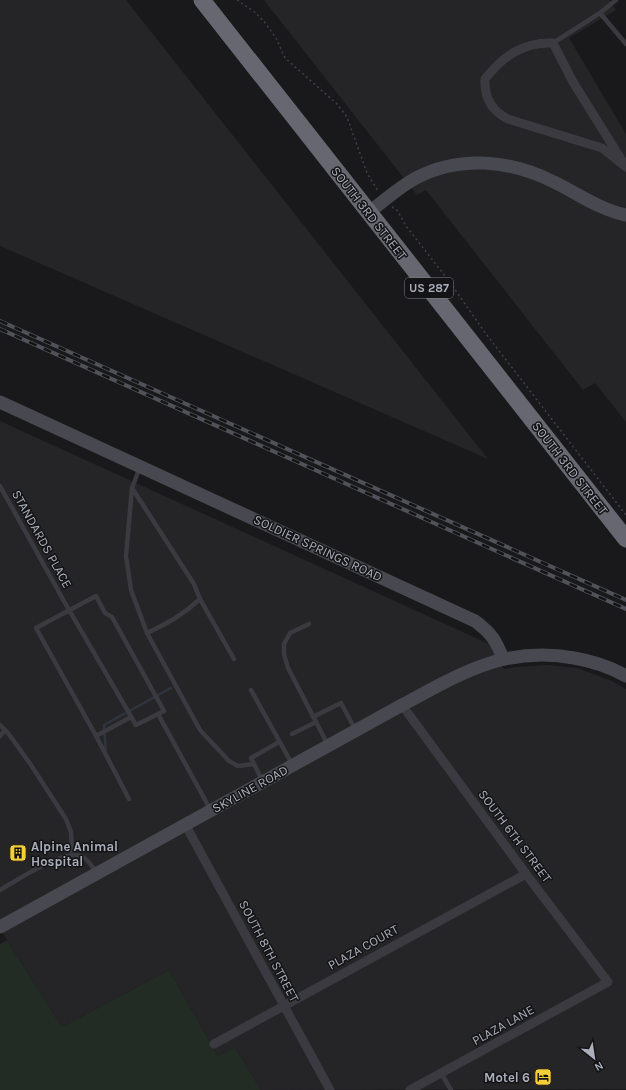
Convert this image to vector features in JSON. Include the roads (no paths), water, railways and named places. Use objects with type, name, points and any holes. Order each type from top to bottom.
[{"type":"highway","name":"SOUTH 3RD STREET","points":[[202,0],[626,539]]},
{"type":"street","points":[[540,42],[553,43],[572,82],[626,167],[602,148],[578,139],[508,119],[500,115],[486,98],[485,79],[496,66],[511,54],[526,46],[540,42]]},
{"type":"street","points":[[369,212],[416,178],[438,169],[459,164],[480,163],[497,164],[533,173],[553,181],[601,206],[626,215]]},
{"type":"street","name":"SOLDIER SPRINGS ROAD","points":[[2,405],[140,466],[476,621],[494,637],[503,659]]},
{"type":"street","points":[[503,659],[544,654],[565,656],[588,661],[626,676]]},
{"type":"street","name":"SKYLINE ROAD","points":[[0,926],[452,678],[479,666],[503,659]]},
{"type":"street","name":"SOUTH 6TH STREET","points":[[402,705],[526,874],[608,982]]},
{"type":"street","name":"SOUTH 8TH STREET","points":[[186,824],[283,1006],[330,1090]]},
{"type":"street","name":"PLAZA COURT","points":[[214,1044],[526,874]]},
{"type":"street","name":"PLAZA LANE","points":[[410,1090],[608,982]]},
{"type":"lane","points":[[553,43],[600,13],[616,0]]},
{"type":"lane","points":[[600,13],[626,44]]},
{"type":"lane","points":[[140,466],[132,488],[126,556],[131,590],[147,633],[200,730],[229,761],[238,766],[254,764]]},
{"type":"lane","name":"STANDARDS PLACE","points":[[0,486],[131,717]]},
{"type":"lane","points":[[132,488],[194,584],[200,599],[234,659]]},
{"type":"lane","points":[[96,736],[131,717],[136,725],[164,710],[112,617],[105,613],[96,596],[36,628],[129,798]]},
{"type":"lane","points":[[147,633],[173,620],[188,610],[200,599]]},
{"type":"lane","points":[[309,624],[290,633],[284,644],[284,654],[288,668],[328,746]]},
{"type":"lane","points":[[251,690],[293,765]]},
{"type":"lane","points":[[292,734],[341,703],[356,730]]},
{"type":"lane","points":[[158,714],[211,810]]},
{"type":"lane","points":[[0,725],[31,765],[66,820],[71,832],[72,855]]},
{"type":"lane","points":[[0,736],[5,730]]},
{"type":"lane","points":[[263,782],[251,758],[279,742]]},
{"type":"lane","points":[[0,890],[59,858],[72,855],[82,856],[90,862],[97,873]]},
{"type":"lane","points":[[441,1073],[451,1090]]},
{"type":"waterway","points":[[106,754],[104,725],[171,688]]},
{"type":"railway","points":[[0,321],[626,600]]},
{"type":"railway","points":[[0,329],[626,609]]},
{"type":"place","name":"Alpine Animal Hospital","points":[[18,853]]},
{"type":"place","name":"Motel 6","points":[[543,1077]]}]
